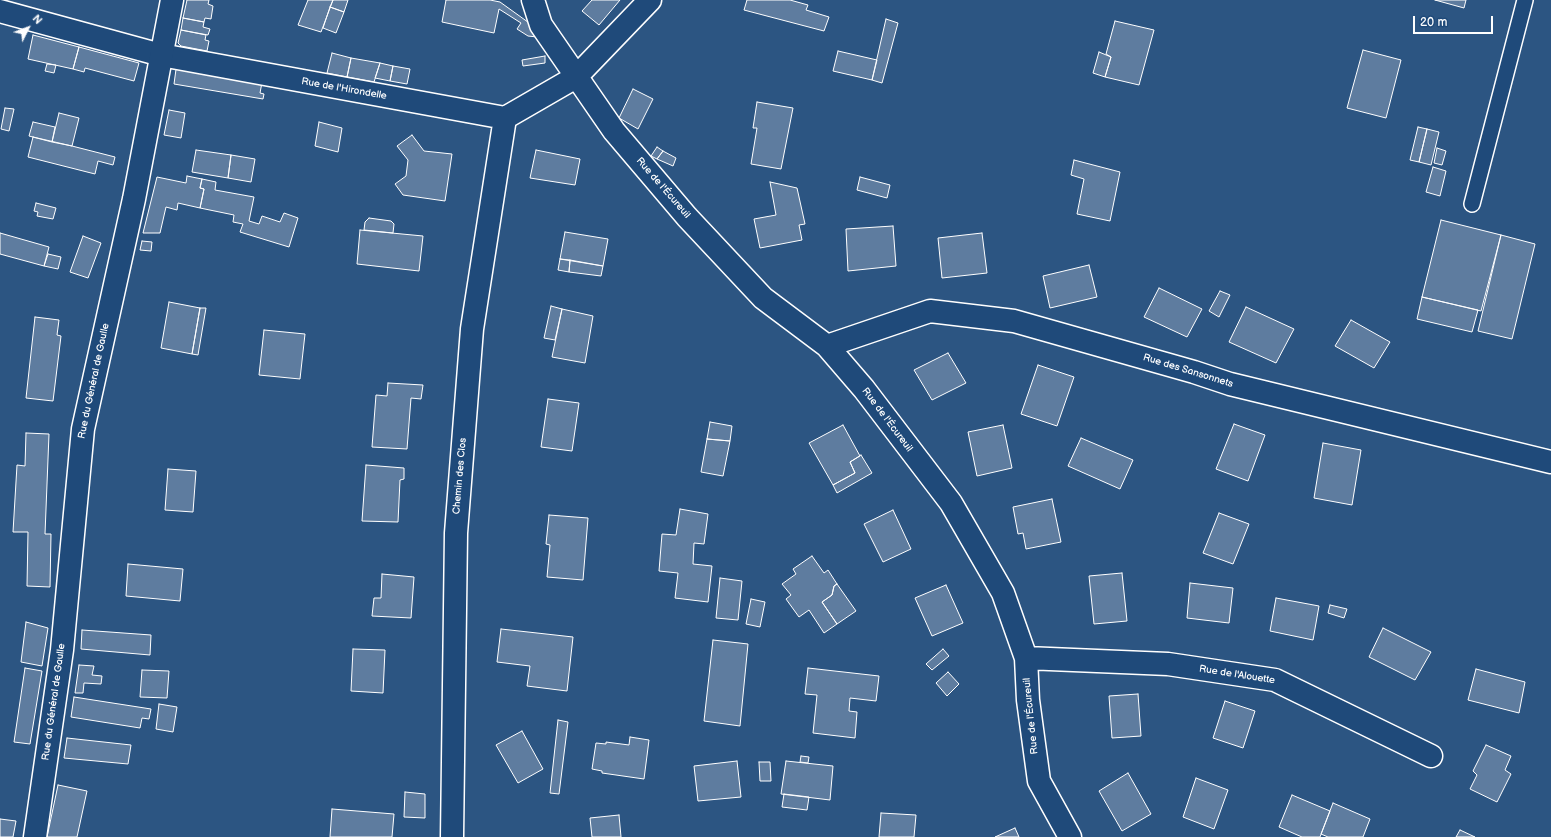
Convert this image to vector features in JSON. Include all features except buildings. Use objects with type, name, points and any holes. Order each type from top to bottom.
[{"type":"street","name":"Rue du Général de Gaulle","points":[[35,837],[62,650],[82,429],[134,199],[172,0]]},
{"type":"street","name":"Rue de l'Écureuil","points":[[533,0],[541,25],[619,137],[687,217],[763,298],[827,346],[864,389],[950,503],[1003,593],[1026,658],[1028,700],[1039,781],[1070,837]]},
{"type":"street","points":[[505,118],[576,77],[650,0]]},
{"type":"street","name":"Rue de l'Hirondelle","points":[[0,11],[161,55],[505,118]]},
{"type":"street","name":"Chemin des Clos","points":[[452,837],[456,533],[472,328],[505,118]]},
{"type":"street","name":"Rue des Sansonnets","points":[[827,346],[930,311],[1014,321],[1194,372],[1230,384],[1551,462]]},
{"type":"street","name":"Rue de l'Alouette","points":[[1026,658],[1168,664],[1275,680],[1431,756]]},
{"type":"lane","points":[[1472,204],[1525,0]]}]
